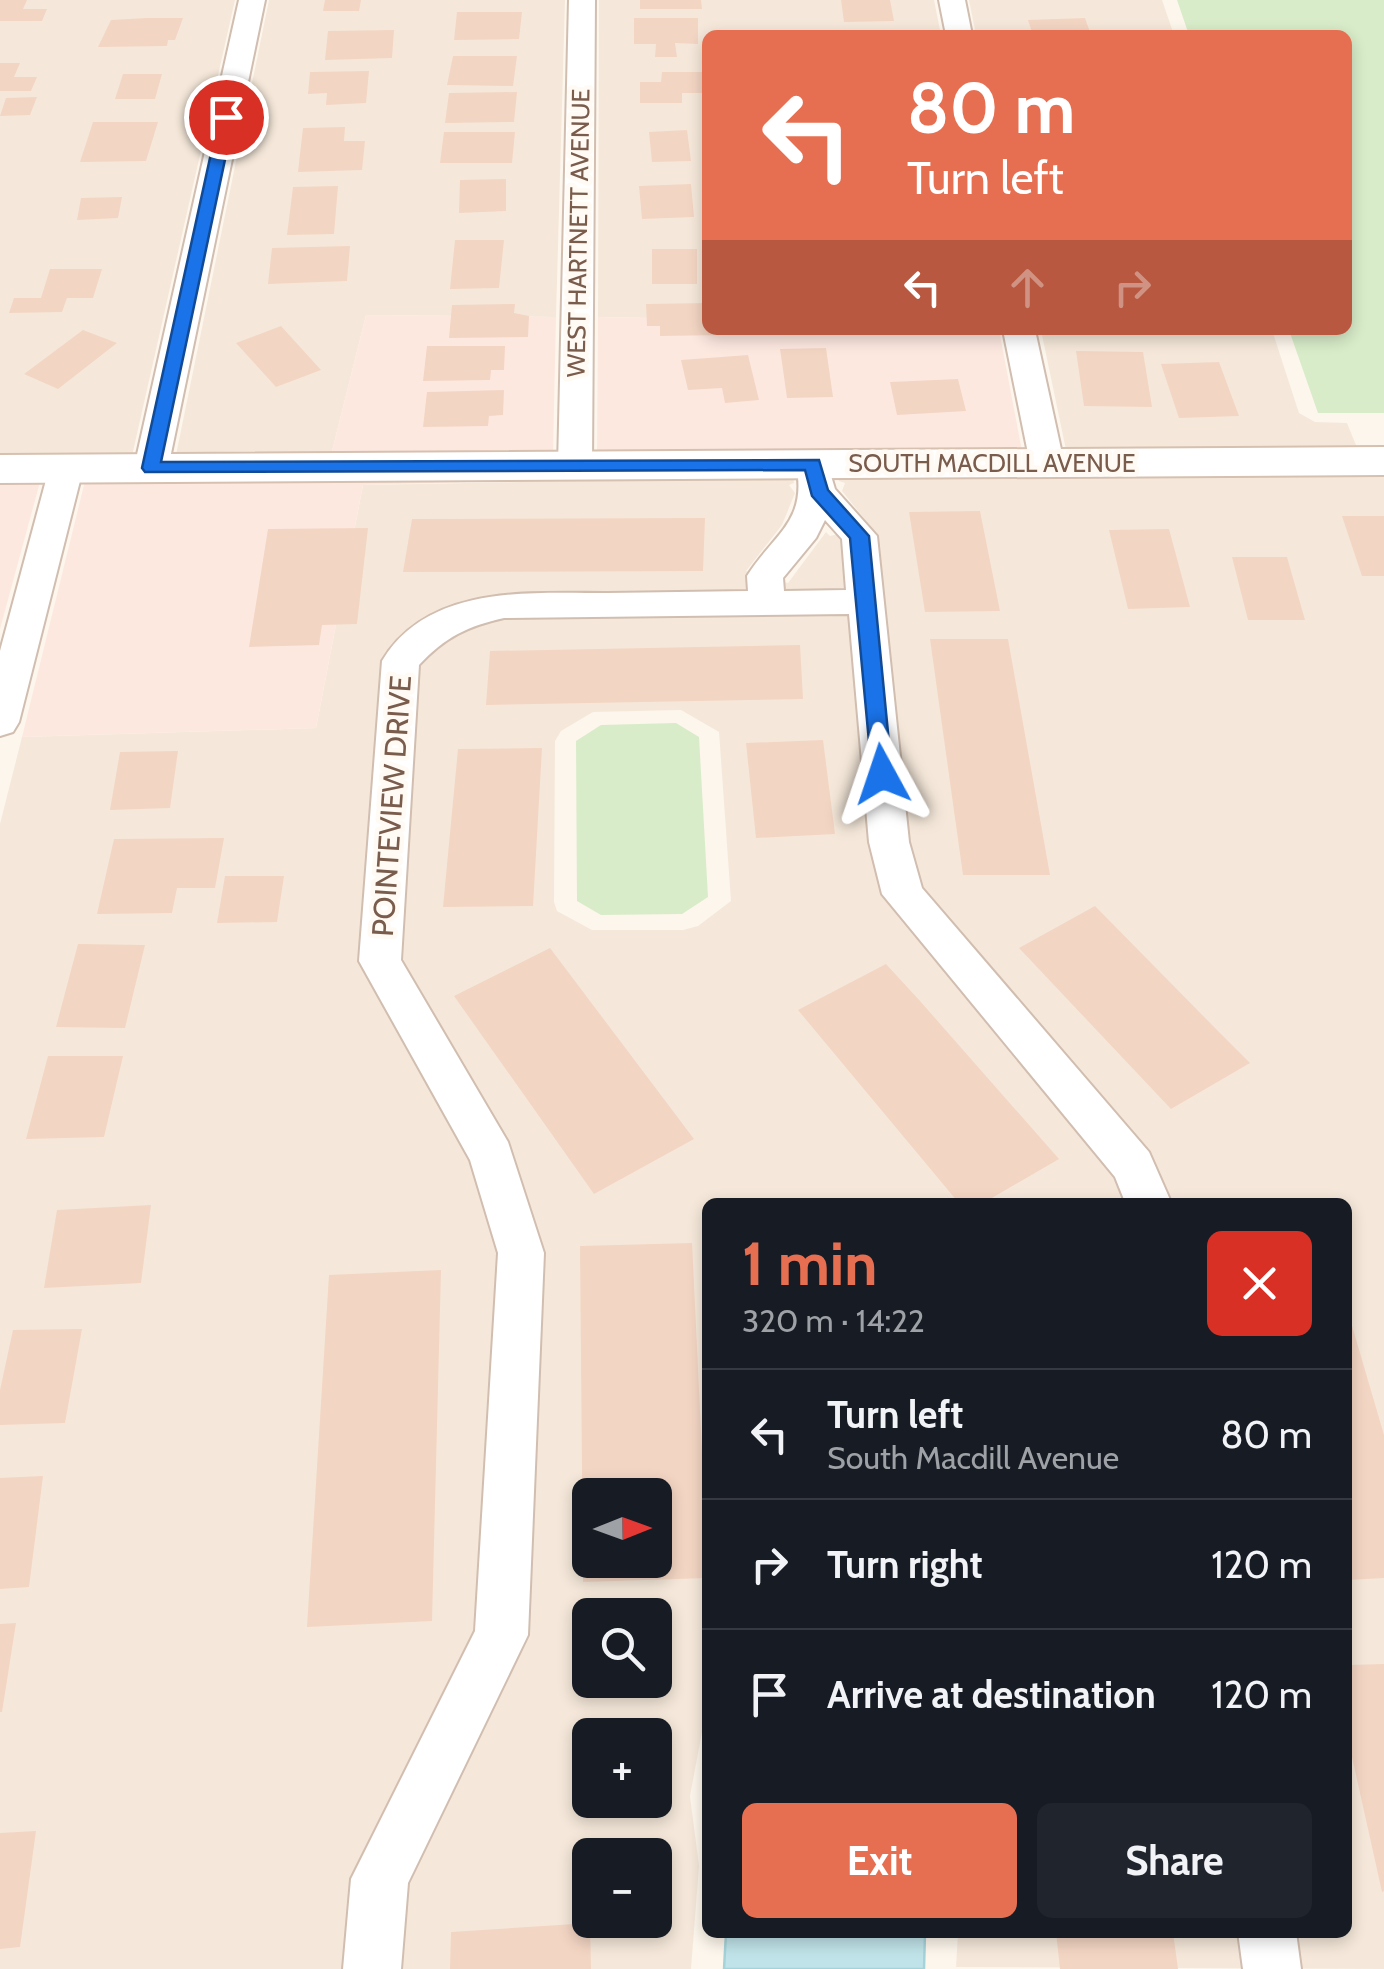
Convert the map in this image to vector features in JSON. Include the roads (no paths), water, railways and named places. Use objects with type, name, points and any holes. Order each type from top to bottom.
[{"type":"street","points":[[151,468],[252,0]]},
{"type":"street","name":"WEST HARTNETT AVENUE","points":[[575,466],[582,0]]},
{"type":"street","points":[[952,0],[958,30]]},
{"type":"street","points":[[1020,335],[1046,463]]},
{"type":"street","name":"SOUTH MACDILL AVENUE","points":[[0,469],[575,466],[816,478],[1046,463],[1384,461]]},
{"type":"street","points":[[0,722],[66,469]]},
{"type":"street","points":[[816,478],[860,536],[889,842],[903,894],[1133,1166],[1146,1198]]},
{"type":"street","points":[[766,603],[764,576],[804,530],[816,478]]},
{"type":"street","name":"POINTEVIEW DRIVE","points":[[372,1969],[380,1879],[501,1635],[521,1253],[492,1156],[380,961],[402,661],[430,630],[451,617],[504,606],[866,602]]},
{"type":"street","points":[[1268,1938],[1272,1969]]},
{"type":"water","points":[[726,1938],[925,1938],[924,1969],[724,1969]]}]
